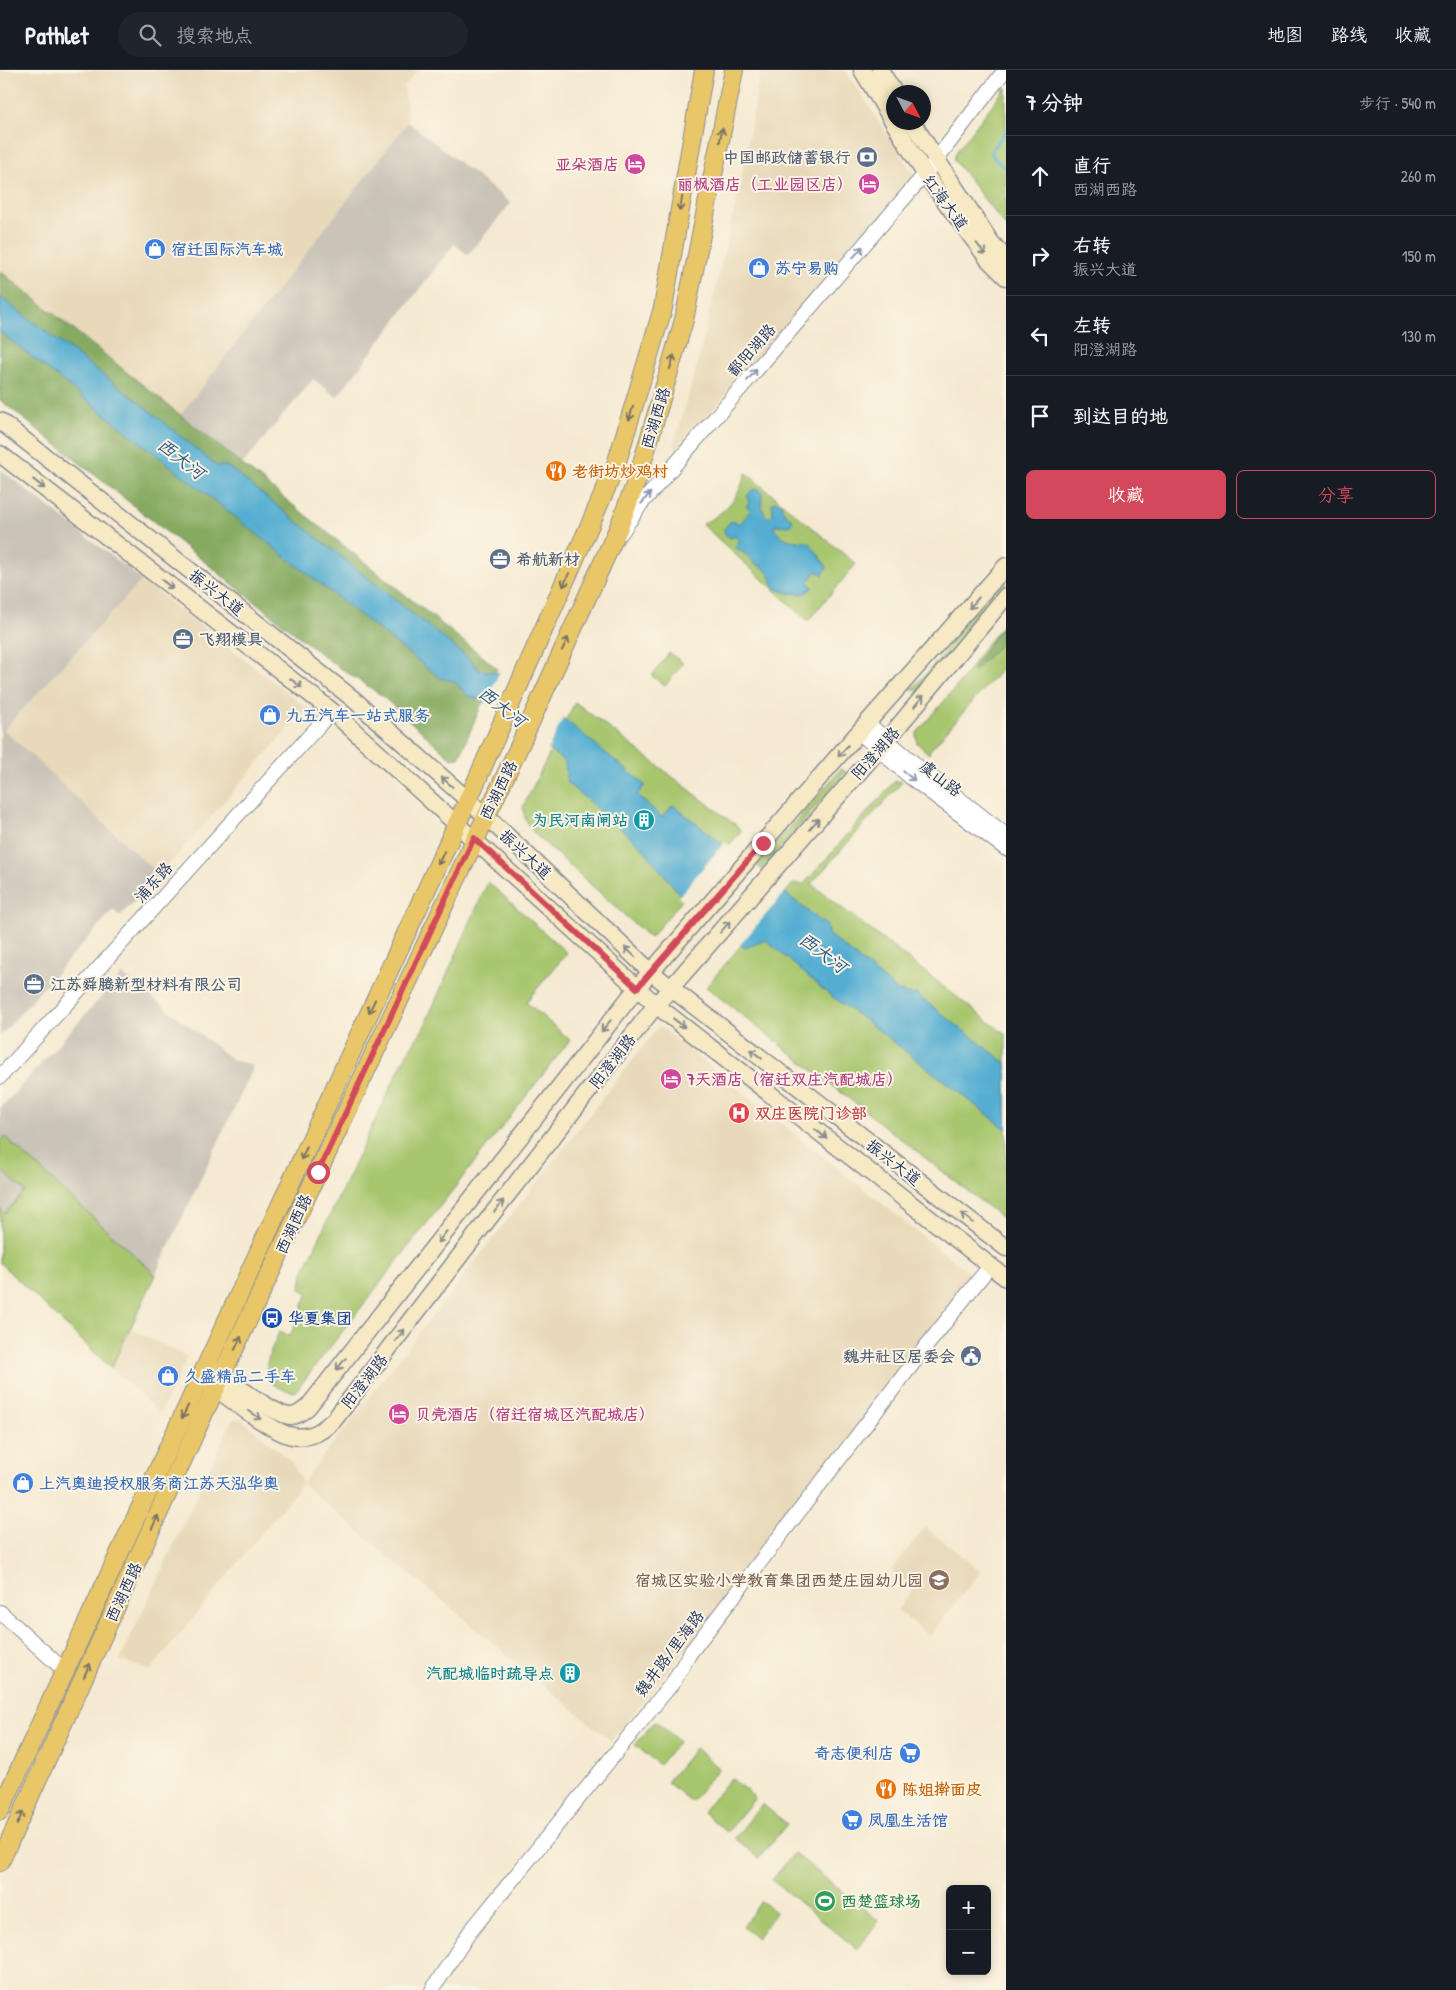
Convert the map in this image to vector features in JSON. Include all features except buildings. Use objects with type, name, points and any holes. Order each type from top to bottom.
[{"type":"main road","name":"西湖西路","points":[[0,1811],[468,800],[615,468],[664,304],[704,70]]},
{"type":"main road","name":"西湖西路","points":[[0,1862],[219,1382],[474,838],[519,747],[608,552],[639,474],[684,320],[734,70]]},
{"type":"main road","name":"红海大道","points":[[862,70],[925,174],[988,259],[1006,277]]},
{"type":"main road","points":[[880,70],[890,85]]},
{"type":"main road","name":"红海大道","points":[[917,130],[990,241],[1006,259]]},
{"type":"main road","name":"振兴大道","points":[[0,421],[352,698],[486,816],[651,972],[1006,1248]]},
{"type":"main road","name":"振兴大道","points":[[0,454],[332,711],[656,1005],[1006,1278]]},
{"type":"main road","name":"阳澄湖路","points":[[219,1382],[285,1415],[298,1414],[308,1407],[637,988],[1006,566]]},
{"type":"main road","name":"阳澄湖路","points":[[203,1371],[219,1382],[271,1427],[287,1435],[313,1435],[334,1420],[656,1005],[883,745],[1006,596]]},
{"type":"street","name":"鄱阳湖路","points":[[608,552],[641,504],[925,174],[933,157],[996,70]]},
{"type":"street","name":"鄱阳湖路","points":[[933,157],[1005,70]]},
{"type":"street","name":"浦东路","points":[[0,1077],[332,711]]},
{"type":"street","name":"虞山路","points":[[863,728],[883,745],[913,763],[1006,836]]},
{"type":"street","name":"虞山路","points":[[883,745],[910,777],[1006,849]]},
{"type":"street","name":"魏井路/里海路","points":[[432,1990],[469,1933],[674,1680],[690,1653],[936,1333],[990,1266]]},
{"type":"street","points":[[0,1612],[65,1671]]},
{"type":"shaded area","name":"宿迁国际汽车城","points":[[0,70],[418,70],[404,87],[408,122],[180,415],[0,271]]},
{"type":"shaded area","points":[[761,70],[845,70],[914,175],[680,448],[676,448],[674,444],[699,358],[738,194]]},
{"type":"shaded area","points":[[408,122],[511,203],[468,255],[454,244],[337,397],[313,379],[242,465],[180,415]]},
{"type":"shaded area","points":[[0,469],[142,580],[4,730],[159,875],[120,916],[113,910],[0,1036]]},
{"type":"shaded area","points":[[142,580],[307,708],[159,875],[4,731]]},
{"type":"shaded area","points":[[122,974],[233,1060],[252,1065],[252,1071],[111,1368],[0,1263],[0,1109]]},
{"type":"shaded area","points":[[659,1026],[974,1277],[687,1648],[611,1741],[302,1484],[150,1671],[120,1660],[231,1422],[235,1418],[241,1419],[288,1459],[294,1466],[302,1483]]},
{"type":"shaded area","points":[[131,1329],[188,1357],[160,1413],[111,1368]]},
{"type":"shaded area","name":"宿城区实验小学教育集团西楚庄园幼儿园","points":[[925,1527],[981,1571],[930,1636],[897,1610],[914,1588],[891,1570]]},
{"type":"green space","points":[[1006,87],[1006,227],[954,160],[956,152]]},
{"type":"green space","points":[[0,271],[497,668],[459,758],[451,758],[381,695],[331,662],[0,400]]},
{"type":"green space","points":[[746,473],[856,564],[808,621],[702,524],[718,515],[730,504],[739,490]]},
{"type":"green space","points":[[1006,575],[1006,591],[920,690],[911,690],[942,655],[963,624]]},
{"type":"green space","points":[[1006,621],[1006,664],[930,750],[929,754],[917,743],[916,734],[967,674],[984,647]]},
{"type":"green space","points":[[1006,623],[1006,639],[974,671],[973,669],[995,635]]},
{"type":"green space","points":[[669,653],[683,663],[665,686],[652,676]]},
{"type":"green space","points":[[575,702],[741,831],[650,938],[537,836],[524,816],[523,807]]},
{"type":"green space","points":[[841,769],[846,772],[714,925],[708,921]]},
{"type":"green space","points":[[895,781],[902,782],[811,884],[1006,1035],[1006,1221],[706,987],[793,884],[804,884]]},
{"type":"green space","points":[[488,882],[567,953],[526,1002],[570,1040],[295,1392],[281,1389],[273,1384],[268,1377],[266,1370],[270,1352],[279,1332],[290,1336],[308,1293],[300,1289],[304,1270],[406,1055],[423,1029]]},
{"type":"green space","points":[[5,1137],[156,1275],[111,1368],[0,1263],[0,1209],[5,1213],[25,1191],[0,1169],[0,1142]]},
{"type":"green space","points":[[655,1721],[679,1741],[659,1765],[635,1745]]},
{"type":"green space","points":[[695,1748],[719,1768],[691,1802],[667,1782]]},
{"type":"green space","points":[[731,1778],[755,1798],[727,1832],[703,1812]]},
{"type":"green space","points":[[762,1804],[787,1824],[759,1858],[735,1838]]},
{"type":"green space","name":"西楚篮球场","points":[[794,1853],[879,1921],[857,1949],[772,1880]]},
{"type":"green space","points":[[761,1901],[776,1912],[757,1938],[743,1927]]},
{"type":"water","name":"西大河","points":[[0,297],[139,402],[217,466],[227,466],[471,660],[479,670],[500,673],[563,718],[645,785],[638,796],[662,817],[673,805],[827,926],[828,934],[899,992],[902,991],[907,995],[916,994],[1006,1063],[1006,1129],[826,992],[766,940],[745,948],[682,897],[641,846],[567,783],[565,762],[481,700],[468,696],[454,681],[440,678],[0,332]]},
{"type":"water","points":[[758,489],[762,493],[762,507],[766,516],[769,518],[773,514],[772,504],[776,501],[781,503],[784,513],[793,520],[790,526],[775,525],[774,529],[787,539],[810,543],[827,567],[823,575],[817,571],[808,581],[813,587],[804,594],[788,593],[774,588],[766,570],[754,563],[735,547],[740,541],[734,536],[731,538],[725,534],[724,529],[730,522],[735,521],[740,524],[751,510],[746,506],[749,503],[747,496],[752,490]]},
{"type":"pier","points":[[500,671],[564,716],[547,752],[484,706]]},
{"type":"pier","points":[[725,842],[787,890],[739,946],[678,897]]},
{"type":"waterway","points":[[1006,130],[991,152],[995,159],[1006,169]]},
{"type":"place","name":"中国邮政储蓄银行","points":[[867,157]]},
{"type":"place","name":"亚朵酒店","points":[[635,164]]},
{"type":"place","name":"丽枫酒店（工业园区店）","points":[[869,184]]},
{"type":"place","name":"宿迁国际汽车城","points":[[155,249]]},
{"type":"place","name":"苏宁易购","points":[[759,268]]},
{"type":"place","name":"老街坊炒鸡村","points":[[556,471]]},
{"type":"place","name":"希航新材","points":[[500,559]]},
{"type":"place","name":"飞翔模具","points":[[183,639]]},
{"type":"place","name":"九五汽车一站式服务","points":[[270,715]]},
{"type":"place","name":"为民河南闸站","points":[[644,820]]},
{"type":"place","name":"江苏舜腾新型材料有限公司","points":[[34,984]]},
{"type":"place","name":"7天酒店（宿迁双庄汽配城店）","points":[[671,1079]]},
{"type":"place","name":"双庄医院门诊部","points":[[739,1113]]},
{"type":"place","name":"华夏集团","points":[[272,1318]]},
{"type":"place","name":"魏井社区居委会","points":[[971,1356]]},
{"type":"place","name":"久盛精品二手车","points":[[168,1376]]},
{"type":"place","name":"贝壳酒店（宿迁宿城区汽配城店）","points":[[399,1414]]},
{"type":"place","name":"上汽奥迪授权服务商江苏天泓华奥","points":[[23,1483]]},
{"type":"place","name":"宿城区实验小学教育集团西楚庄园幼儿园","points":[[939,1580]]},
{"type":"place","name":"汽配城临时疏导点","points":[[570,1673]]},
{"type":"place","name":"奇志便利店","points":[[910,1753]]},
{"type":"place","name":"陈姐擀面皮","points":[[886,1789]]},
{"type":"place","name":"凤凰生活馆","points":[[852,1820]]},
{"type":"place","name":"西楚篮球场","points":[[825,1901]]},
{"type":"route","points":[[318,1172],[474,838],[637,988],[763,843]]}]
